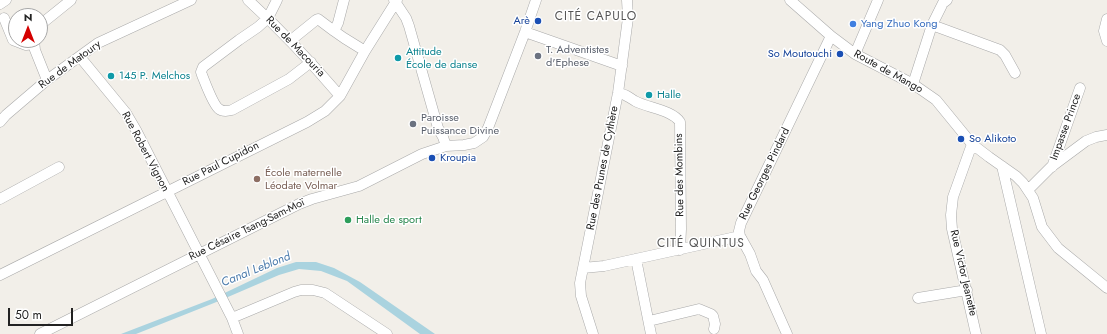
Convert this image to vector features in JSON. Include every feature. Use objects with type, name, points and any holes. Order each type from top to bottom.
[{"type":"street","points":[[0,4],[6,0]]},
{"type":"street","points":[[48,19],[71,0]]},
{"type":"street","name":"Rue de Macouria","points":[[248,0],[311,62],[340,96]]},
{"type":"street","points":[[277,0],[268,18],[203,67],[201,72],[209,91],[219,109],[225,111],[232,110],[289,79],[311,62]]},
{"type":"street","points":[[334,31],[344,0]]},
{"type":"street","points":[[536,0],[525,32],[622,66]]},
{"type":"street","name":"Rue des Prunes de Cythère","points":[[593,334],[581,296],[580,283],[618,93],[628,18],[627,0]]},
{"type":"street","name":"Route de Mango","points":[[790,0],[831,36],[855,54],[913,84],[936,100],[972,144],[1016,176],[1023,183],[1033,198],[1042,227],[1058,248],[1104,281]]},
{"type":"street","points":[[855,54],[878,0]]},
{"type":"street","points":[[913,84],[932,25],[943,3],[947,0]]},
{"type":"street","name":"Rue de Matoury","points":[[0,122],[6,115],[47,80],[98,43],[188,1]]},
{"type":"street","points":[[396,1],[409,26],[438,128],[446,146]]},
{"type":"street","name":"Rue Paul Cupidon","points":[[0,275],[307,122],[325,111],[340,96],[365,51],[396,1]]},
{"type":"street","points":[[4,18],[8,29]]},
{"type":"street","points":[[290,41],[318,19],[365,51]]},
{"type":"street","points":[[1107,19],[1104,31],[1107,41]]},
{"type":"street","points":[[932,25],[1000,50],[1005,55],[1015,73]]},
{"type":"street","name":"Rue Césaire Tsang-Sam-Moï","points":[[40,334],[299,204],[359,186],[422,154],[446,146],[474,143],[483,137],[488,128],[525,32]]},
{"type":"street","name":"Rue Georges Pindard","points":[[740,236],[739,231],[741,223],[831,36]]},
{"type":"street","points":[[35,48],[47,80]]},
{"type":"street","name":"Rue Robert Vignon","points":[[80,57],[126,113],[136,130],[230,313],[238,334]]},
{"type":"street","name":"Impasse Prince","points":[[1051,167],[1080,88]]},
{"type":"street","name":"Rue des Mombins","points":[[618,93],[624,94],[635,101],[677,118],[680,122],[680,250]]},
{"type":"street","points":[[1028,190],[1051,167],[1086,141],[1107,135]]},
{"type":"street","name":"Rue Victor Jeanette","points":[[972,144],[953,197],[951,215],[952,229],[976,334]]},
{"type":"street","points":[[1002,166],[1041,334]]},
{"type":"street","points":[[0,199],[59,167]]},
{"type":"street","points":[[583,268],[604,266],[740,236],[750,254],[756,271],[763,280],[787,334]]},
{"type":"street","points":[[636,259],[651,334]]},
{"type":"street","points":[[230,313],[301,290],[314,290],[325,293],[387,334]]},
{"type":"street","points":[[918,298],[966,290]]},
{"type":"street","points":[[649,321],[699,309],[713,316],[715,324],[714,329]]},
{"type":"water","points":[[296,262],[316,262],[334,268],[360,282],[435,334],[420,334],[347,281],[321,271],[299,269],[279,275],[136,334],[121,334],[212,299],[277,268]]},
{"type":"place","name":"Arè","points":[[538,21]]},
{"type":"place","name":"Yang Zhuo Kong","points":[[853,24]]},
{"type":"place","name":"So Moutouchi","points":[[840,54]]},
{"type":"place","name":"T. Adventistes d'Ephese","points":[[538,56]]},
{"type":"place","name":"Attitude École de danse","points":[[398,58]]},
{"type":"place","name":"145 P. Melchos","points":[[111,76]]},
{"type":"place","name":"Halle","points":[[649,95]]},
{"type":"place","name":"Paroisse Puissance Divine","points":[[413,124]]},
{"type":"place","name":"So Alikoto","points":[[961,139]]},
{"type":"place","name":"Kroupia","points":[[432,158]]},
{"type":"place","name":"École maternelle Léodate Volmar","points":[[257,179]]},
{"type":"place","name":"Halle de sport","points":[[348,220]]},
{"type":"district","name":"CITÉ CAPULO","points":[[596,17]]},
{"type":"district","name":"CITÉ QUINTUS","points":[[701,244]]},
{"type":"water label","name":"Canal Leblond","points":[[256,270]]}]
